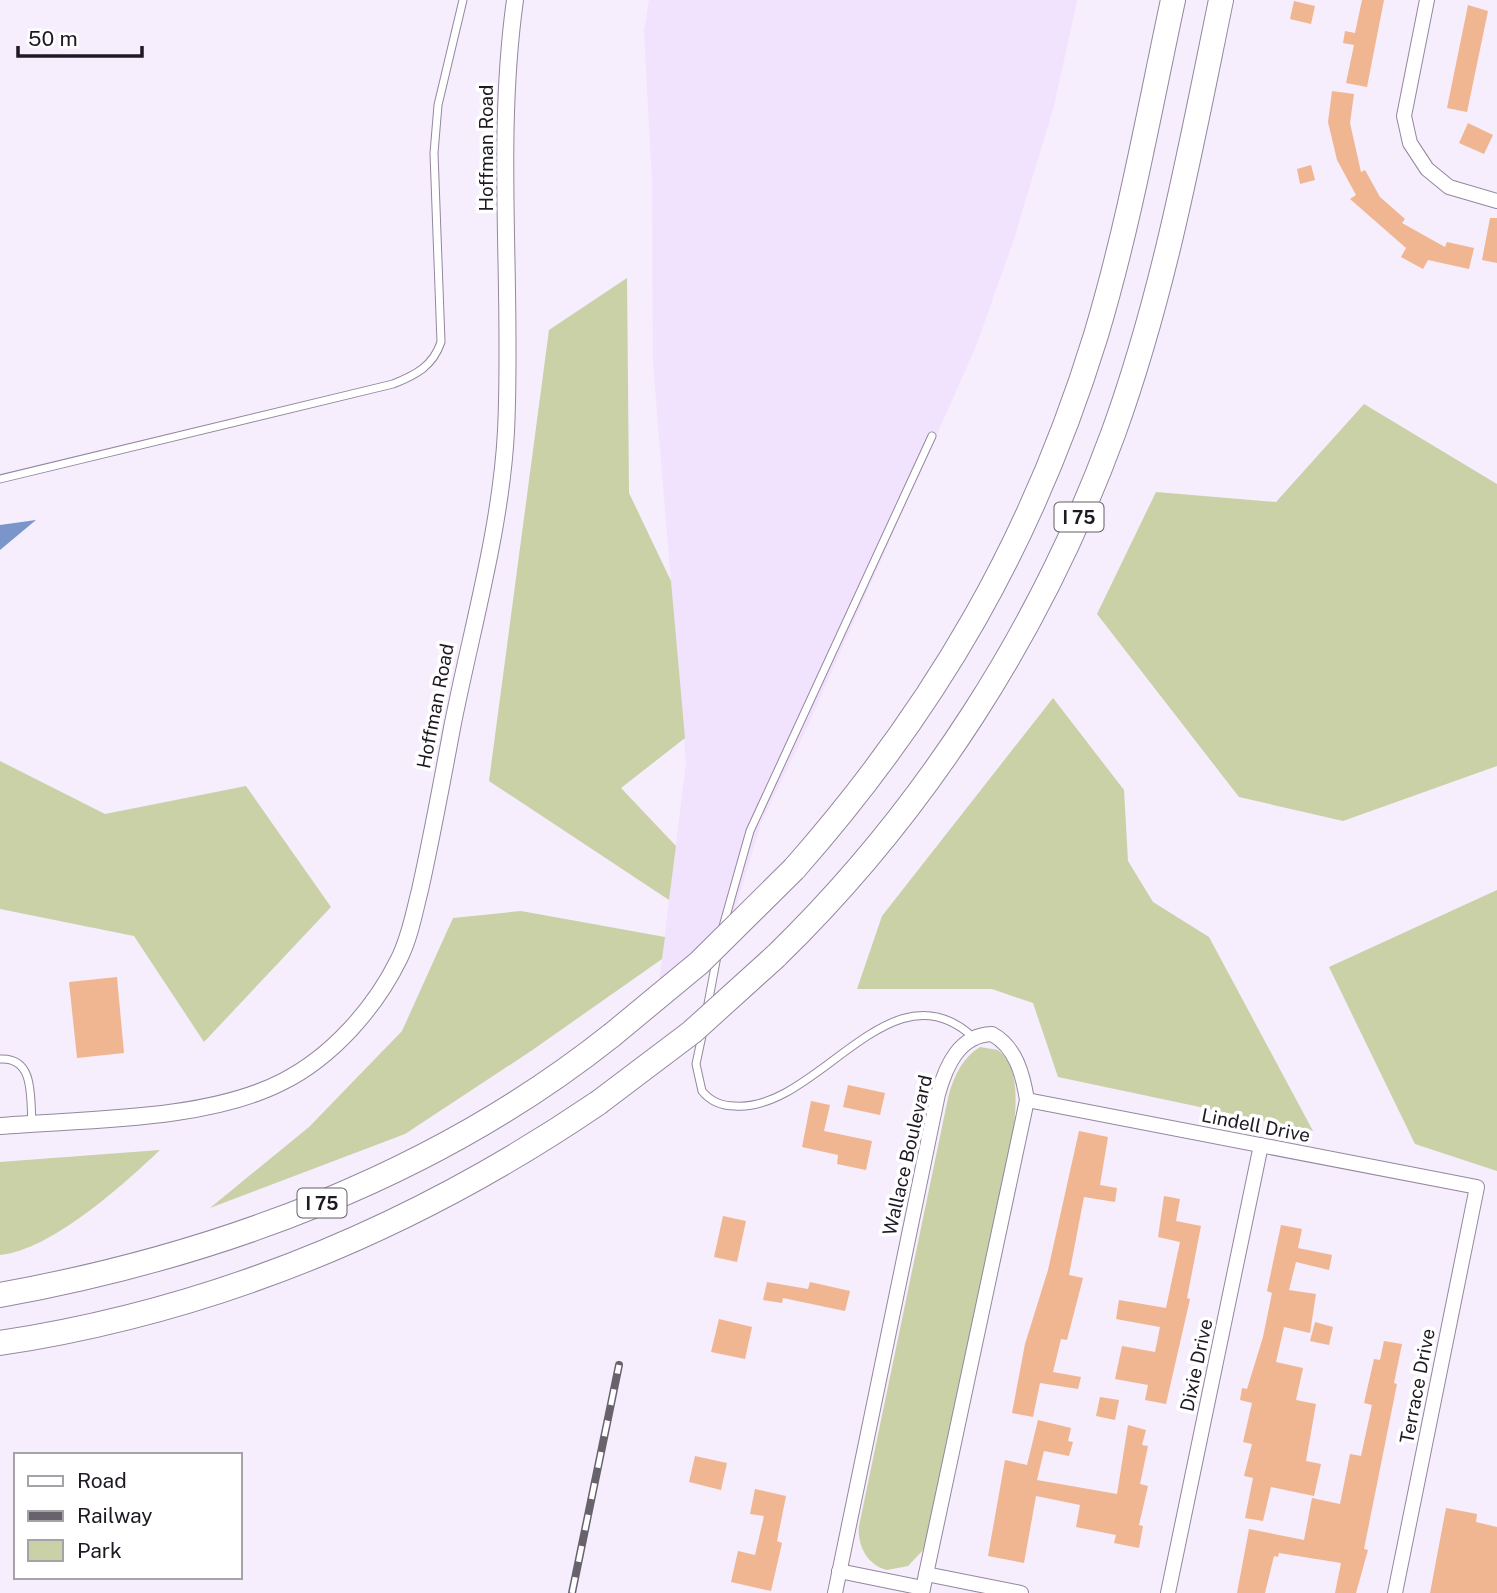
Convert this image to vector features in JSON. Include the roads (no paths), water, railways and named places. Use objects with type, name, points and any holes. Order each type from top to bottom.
[{"type":"highway","name":"I 75","points":[[0,1295],[82,1280],[170,1257],[257,1229],[332,1198],[478,1125],[612,1035],[699,963],[794,869],[853,802],[909,727],[972,624],[1034,503],[1097,331],[1125,221],[1172,0]]},
{"type":"highway","name":"I 75","points":[[0,1343],[106,1323],[183,1302],[315,1257],[468,1184],[598,1103],[692,1032],[776,956],[853,874],[930,777],[996,676],[1067,544],[1113,433],[1152,309],[1176,212],[1221,0]]},
{"type":"street","name":"Hoffman Road","points":[[0,1126],[197,1109],[245,1097],[284,1081],[345,1034],[373,1001],[400,957],[410,933],[426,865],[497,504],[506,435],[506,114],[515,0]]},
{"type":"street","points":[[1427,0],[1405,116],[1410,143],[1427,169],[1449,187],[1497,201]]},
{"type":"street","points":[[924,1585],[1027,1100],[1018,1064],[1006,1044],[992,1034],[974,1038]]},
{"type":"street","name":"Wallace Boulevard","points":[[835,1593],[938,1094],[950,1060],[974,1038]]},
{"type":"street","name":"Lindell Drive","points":[[1027,1100],[1477,1187]]},
{"type":"street","name":"Dixie Drive","points":[[1168,1593],[1261,1145]]},
{"type":"street","name":"Terrace Drive","points":[[1395,1593],[1477,1187]]},
{"type":"street","points":[[839,1571],[924,1585],[1021,1593]]},
{"type":"lane","points":[[0,480],[393,384],[415,376],[427,366],[436,356],[441,342],[434,153],[438,105],[463,0]]},
{"type":"lane","points":[[932,436],[750,831],[726,911],[696,1064],[697,1080],[706,1097],[717,1103],[728,1106],[757,1105],[793,1090],[867,1036],[906,1018],[931,1015],[942,1017],[974,1038]]},
{"type":"lane","points":[[0,1059],[9,1059],[23,1065],[27,1074],[32,1123]]},
{"type":"water","points":[[36,520],[0,550],[0,525]]},
{"type":"railway","points":[[572,1593],[619,1365]]}]
